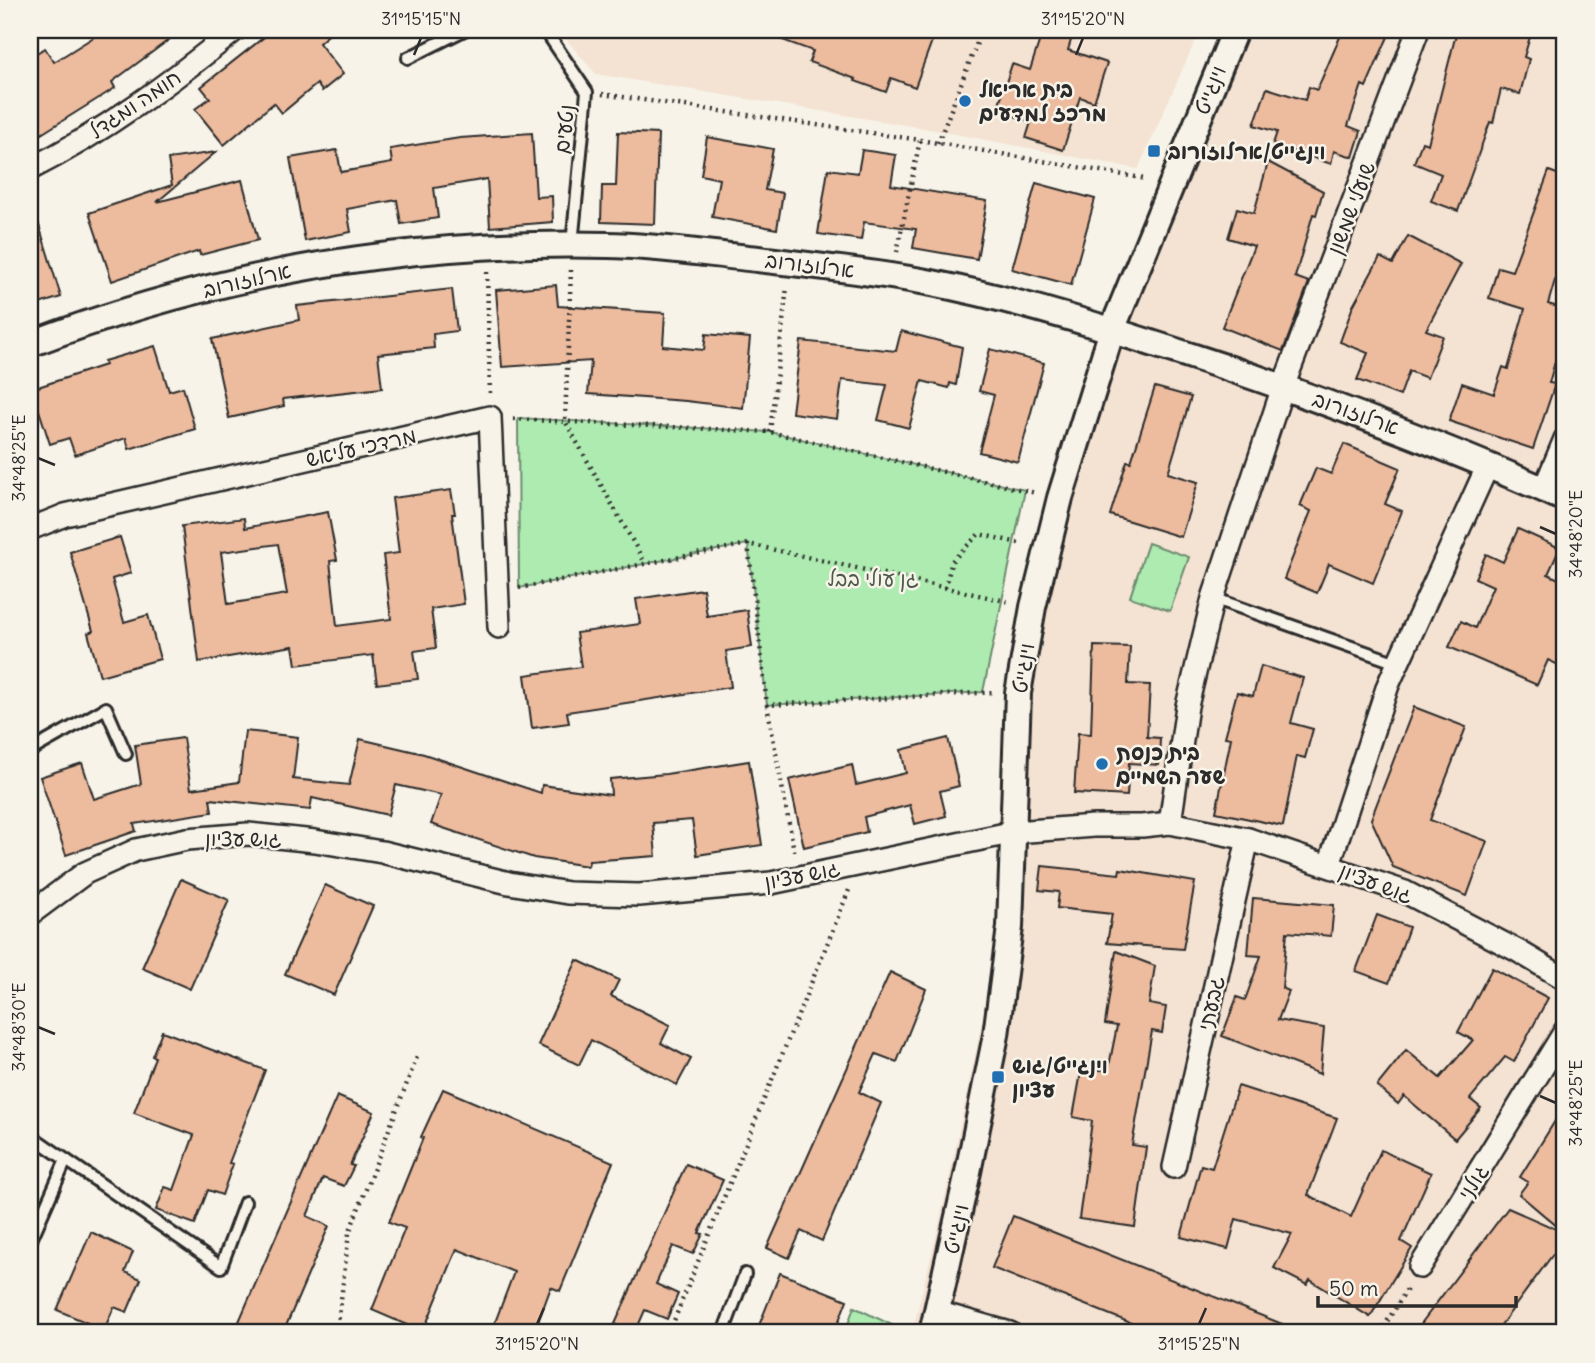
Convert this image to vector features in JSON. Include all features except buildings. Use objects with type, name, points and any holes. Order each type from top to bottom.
[{"type":"street","name":"חומה ומגדל","points":[[30,169],[115,120],[235,30]]},
{"type":"street","name":"וינגייט","points":[[935,1323],[996,1035],[1010,927],[1018,693],[1033,607],[1060,498],[1112,330],[1235,30]]},
{"type":"street","name":"שועלי שמשון","points":[[1170,823],[1187,706],[1213,598],[1283,387],[1418,30]]},
{"type":"street","name":"ארלוזורוב","points":[[30,344],[138,307],[274,272],[340,260],[452,248],[610,245],[892,276],[1001,299],[1112,330],[1283,387],[1415,435],[1555,494]]},
{"type":"street","name":"מרדכי עליאש","points":[[30,529],[65,515],[490,417]]},
{"type":"street","points":[[490,417],[499,627]]},
{"type":"street","points":[[1555,494],[1565,439]]},
{"type":"street","points":[[1329,865],[1388,685],[1488,465]]},
{"type":"street","name":"גוש עציון","points":[[30,914],[85,873],[135,850],[187,839],[248,834],[382,852],[509,883],[568,893],[639,895],[771,883],[1015,832],[1170,823],[1248,839],[1405,892],[1518,951],[1565,979]]},
{"type":"street","name":"גבעתי","points":[[1174,1167],[1248,839]]},
{"type":"street","name":"גולני","points":[[1420,1268],[1565,1031]]},
{"type":"street","points":[[935,1323],[1010,1333]]},
{"type":"lane","points":[[408,58],[464,30]]},
{"type":"lane","name":"נטעים","points":[[545,30],[587,92],[572,245]]},
{"type":"lane","points":[[1213,598],[1397,663]]},
{"type":"lane","points":[[30,751],[106,708],[126,754]]},
{"type":"lane","points":[[30,1135],[221,1267],[245,1202]]},
{"type":"lane","points":[[30,1242],[66,1160]]},
{"type":"lane","points":[[723,1333],[745,1274]]},
{"type":"path","points":[[939,143],[982,30]]},
{"type":"path","points":[[587,92],[920,140],[1172,184]]},
{"type":"path","points":[[892,276],[920,140]]},
{"type":"path","points":[[572,245],[565,421],[645,564]]},
{"type":"path","points":[[486,247],[490,417],[769,432],[1060,498]]},
{"type":"path","points":[[769,432],[790,263]]},
{"type":"path","points":[[945,588],[952,561],[979,534],[1047,549]]},
{"type":"path","points":[[497,591],[748,544],[1033,607]]},
{"type":"path","points":[[748,544],[767,705],[799,877]]},
{"type":"path","points":[[767,705],[983,692],[1018,693]]},
{"type":"path","points":[[669,1333],[860,863]]},
{"type":"path","points":[[337,1333],[349,1233],[417,1057]]},
{"type":"path","points":[[1380,1333],[1420,1268]]},
{"type":"shaded area","name":"בית אריאל מרכז למדעים","points":[[558,30],[1200,30],[1138,169],[929,129],[596,74]]},
{"type":"shaded area","points":[[1222,30],[1565,30],[1565,1333],[912,1333],[940,1221],[983,1018],[996,923],[1003,718],[1011,646],[1036,533],[1092,346]]},
{"type":"green space","name":"גן עולי בבל","points":[[518,418],[770,432],[1025,490],[983,692],[767,705],[748,544],[519,588]]},
{"type":"green space","points":[[1148,543],[1189,557],[1170,611],[1130,597]]},
{"type":"green space","points":[[854,1307],[892,1325],[890,1333],[845,1333]]},
{"type":"place","name":"בית אריאל מרכז למדעים","points":[[965,101]]},
{"type":"place","name":"וינגייט/ארלוזורוב","points":[[1154,151]]},
{"type":"place","name":"בית כנסת שער השמיים","points":[[1102,764]]},
{"type":"place","name":"וינגייט/גוש עציון","points":[[998,1077]]}]
